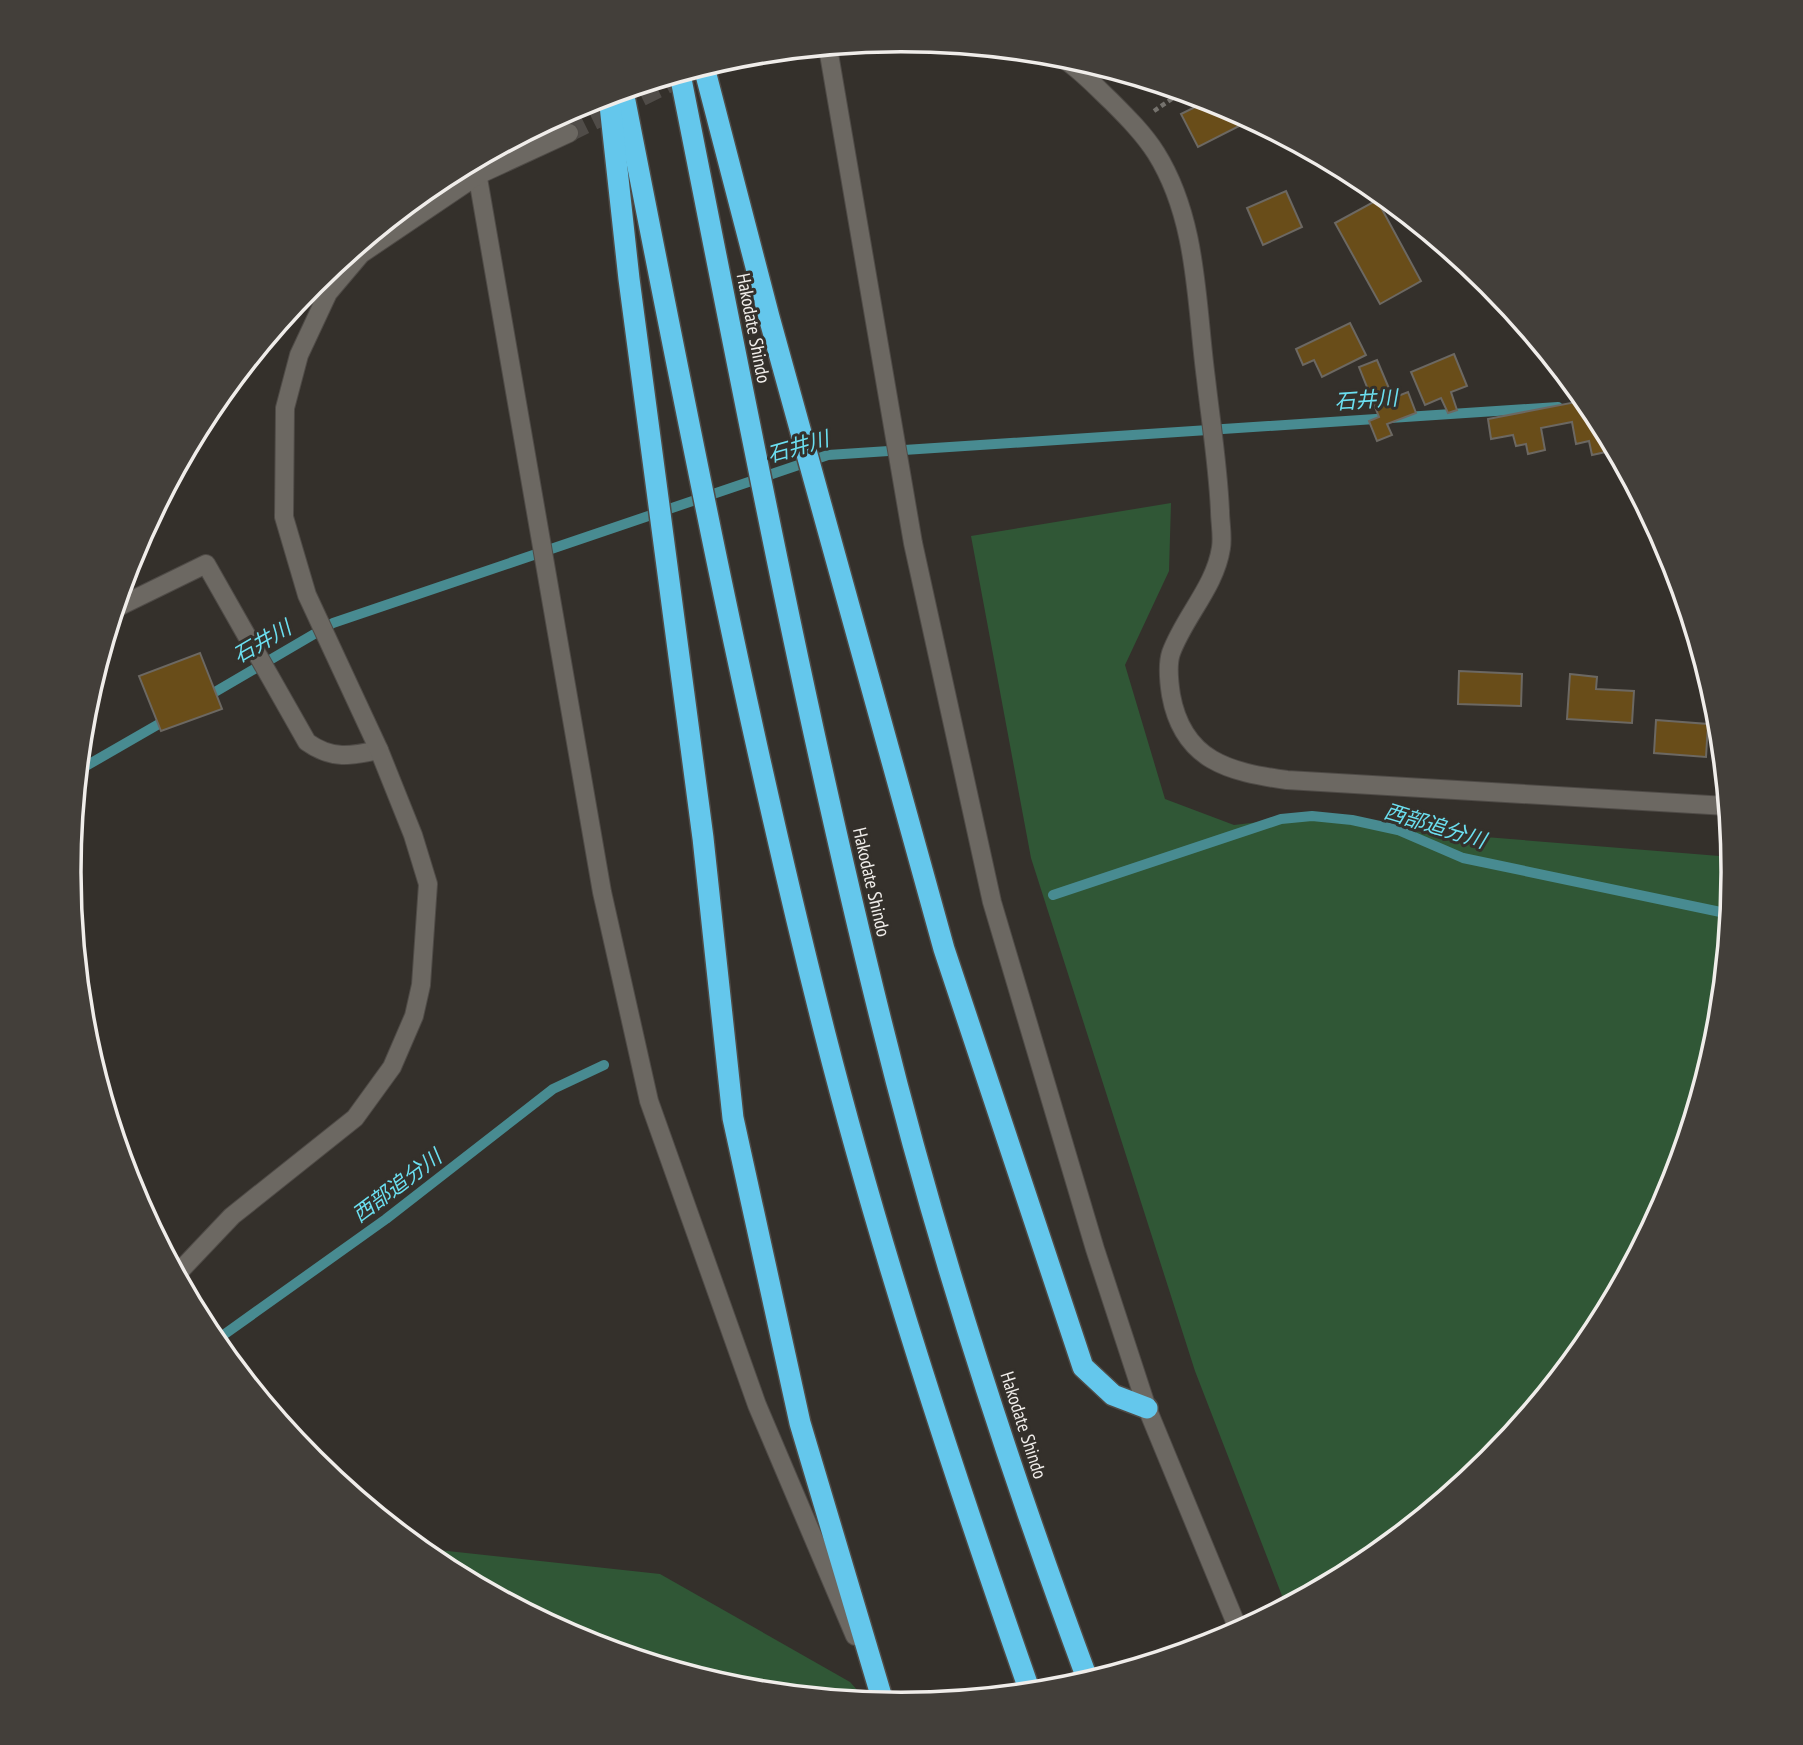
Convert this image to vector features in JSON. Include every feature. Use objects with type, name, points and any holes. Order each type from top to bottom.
[{"type":"highway","points":[[706,76],[776,343],[944,949],[1083,1367],[1112,1395],[1147,1408]]},
{"type":"highway","name":"Hakodate Shindo","points":[[682,82],[810,713],[881,1023],[951,1273],[1025,1502],[1084,1672]]},
{"type":"highway","points":[[625,101],[752,723],[825,1035],[895,1286],[969,1518],[1027,1682]]},
{"type":"highway","points":[[610,107],[629,279],[703,838],[733,1118],[800,1423],[881,1692]]},
{"type":"street","points":[[830,56],[913,543],[992,902],[1095,1250],[1147,1408],[1235,1621]]},
{"type":"street","points":[[1083,73],[1135,125],[1157,154],[1185,224],[1195,270],[1205,377],[1217,457],[1221,548],[1206,590],[1170,654],[1169,681],[1174,709],[1182,730],[1208,760],[1243,774],[1287,780],[1718,805]]},
{"type":"street","points":[[492,162],[569,133]]},
{"type":"street","points":[[477,172],[602,892],[649,1101],[757,1405],[880,1692]]},
{"type":"street","points":[[386,236],[433,200]]},
{"type":"street","points":[[183,1267],[232,1216],[355,1118],[392,1067],[414,1016],[421,985],[428,884],[413,835],[379,750],[306,595],[284,517],[285,408],[299,355],[328,293],[352,264]]},
{"type":"street","points":[[128,602],[205,564],[307,742],[321,752],[345,757],[379,750]]},
{"type":"green space","points":[[1171,503],[1169,571],[1125,665],[1165,799],[1234,825],[1312,816],[1352,820],[1398,830],[1721,856],[1720,926],[1714,980],[1694,1085],[1659,1186],[1612,1283],[1552,1372],[1481,1452],[1401,1523],[1357,1554],[1283,1598],[1195,1371],[1031,858],[971,536]]},
{"type":"green space","points":[[441,1550],[660,1574],[850,1682],[858,1691],[742,1677],[689,1665],[638,1649],[539,1608],[491,1583]]},
{"type":"building","points":[[1195,107],[1239,126],[1198,147],[1181,114]]},
{"type":"building","points":[[1286,191],[1302,227],[1263,245],[1247,208]]},
{"type":"building","points":[[1373,202],[1381,208],[1421,281],[1380,304],[1335,223]]},
{"type":"building","points":[[1350,323],[1366,355],[1322,377],[1314,360],[1303,365],[1296,349]]},
{"type":"building","points":[[1454,354],[1467,386],[1451,392],[1457,410],[1448,413],[1441,398],[1425,405],[1411,372]]},
{"type":"building","points":[[1377,360],[1393,398],[1408,392],[1416,413],[1387,424],[1392,435],[1377,441],[1369,421],[1379,417],[1359,367]]},
{"type":"building","points":[[1573,403],[1605,452],[1592,455],[1589,441],[1576,444],[1572,422],[1541,428],[1545,450],[1528,454],[1526,444],[1516,446],[1513,435],[1491,439],[1488,419]]},
{"type":"building","points":[[200,653],[222,709],[161,731],[139,676]]},
{"type":"building","points":[[1459,671],[1522,674],[1521,706],[1458,704]]},
{"type":"building","points":[[1570,674],[1597,677],[1596,689],[1634,691],[1632,723],[1567,719]]},
{"type":"building","points":[[1656,720],[1708,724],[1706,757],[1654,753]]},
{"type":"waterway","name":"石井川","points":[[203,699],[333,623],[828,455],[1558,407]]},
{"type":"waterway","name":"石井川","points":[[89,764],[171,717]]},
{"type":"waterway","name":"西部追分川","points":[[1053,895],[1281,819],[1312,816],[1352,820],[1398,830],[1463,858],[1721,912]]},
{"type":"waterway","name":"西部追分川","points":[[224,1334],[386,1219],[553,1089],[604,1065]]},
{"type":"tunnel","points":[[569,133],[655,91]]}]
